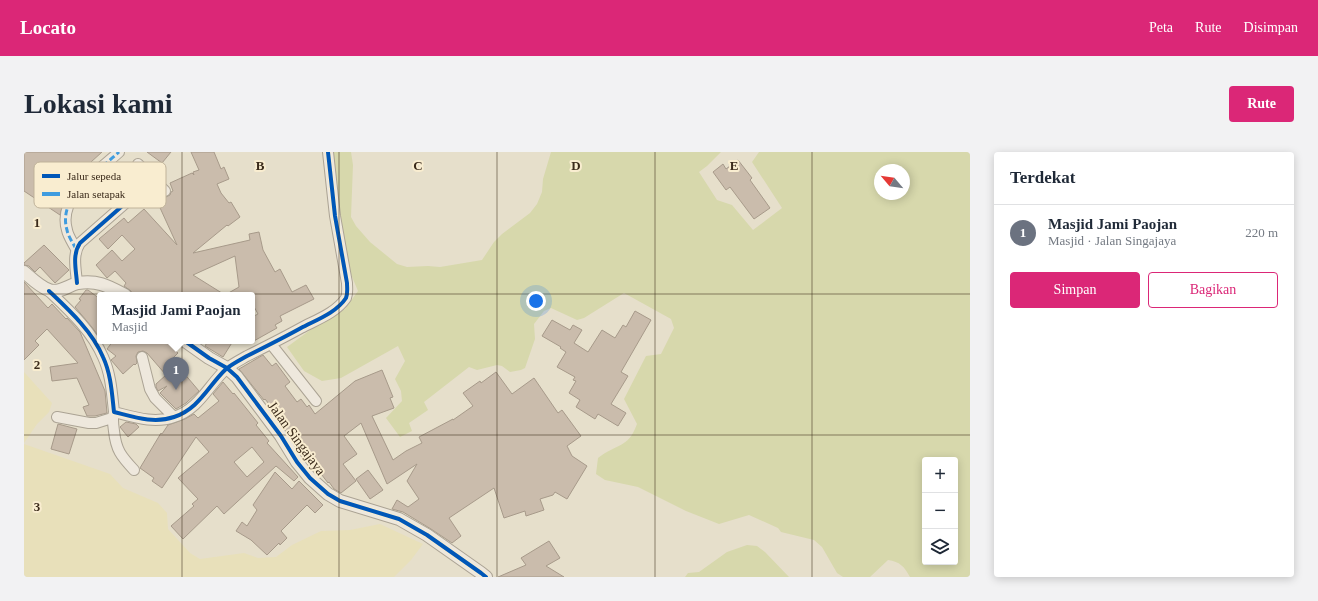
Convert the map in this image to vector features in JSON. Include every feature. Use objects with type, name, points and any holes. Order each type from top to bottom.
[{"type":"street","points":[[107,162],[119,152]]},
{"type":"street","points":[[57,417],[96,423],[113,415],[152,420],[162,420],[174,417],[193,407],[227,368],[330,313],[343,301],[348,293],[347,283],[335,216],[328,152]]},
{"type":"street","points":[[68,208],[65,222],[67,231],[76,249],[75,257],[77,283]]},
{"type":"street","points":[[76,249],[90,234],[120,208]]},
{"type":"street","points":[[24,272],[37,283],[49,290],[69,310],[97,343]]},
{"type":"street","points":[[49,290],[64,289],[77,283],[96,282],[119,292]]},
{"type":"street","points":[[97,344],[104,358],[111,385],[115,444],[122,458],[134,470]]},
{"type":"street","name":"Jalan Singajaya","points":[[189,344],[209,358],[227,368],[248,391],[310,478],[328,494],[340,501],[399,519],[427,535],[486,577]]},
{"type":"street","points":[[271,344],[316,400]]},
{"type":"street","points":[[142,357],[150,389],[155,398],[174,417]]},
{"type":"shaded area","points":[[24,372],[52,403],[49,412],[37,424],[24,443]]},
{"type":"shaded area","points":[[24,444],[110,474],[123,488],[158,503],[167,513],[168,529],[190,553],[200,559],[244,553],[258,558],[276,557],[292,545],[321,531],[350,530],[380,524],[423,544],[411,560],[394,577],[24,577]]},
{"type":"green space","points":[[331,152],[351,152],[353,165],[351,217],[356,226],[370,242],[397,264],[407,267],[440,267],[482,260],[494,242],[502,234],[530,213],[537,204],[542,192],[543,179],[551,152],[721,152],[699,172],[717,200],[732,205],[753,230],[782,208],[752,162],[759,152],[970,152],[970,577],[910,577],[901,565],[888,560],[870,577],[843,577],[837,573],[822,547],[814,540],[781,532],[778,528],[749,515],[719,524],[686,511],[638,487],[605,480],[596,474],[598,458],[626,442],[634,432],[637,424],[624,399],[646,356],[661,354],[674,328],[671,319],[624,293],[584,318],[577,320],[551,308],[544,311],[534,324],[535,339],[525,368],[510,372],[502,366],[497,365],[477,370],[469,367],[424,402],[428,410],[409,423],[412,431],[400,437],[386,418],[402,401],[401,391],[395,379],[405,361],[398,346],[341,378],[322,381],[304,371],[287,347],[313,328],[345,309],[358,291],[347,265]]},
{"type":"green space","points":[[747,545],[757,546],[765,552],[789,577],[685,577],[688,573],[699,572],[727,552]]},
{"type":"building","points":[[24,152],[102,152],[91,162],[34,162],[34,198],[24,191]]},
{"type":"building","points":[[147,152],[171,152],[163,162]]},
{"type":"building","points":[[191,152],[214,152],[221,169],[224,167],[229,179],[217,184],[221,193],[229,203],[231,202],[240,217],[228,226],[227,225],[193,253],[250,240],[249,234],[259,232],[263,250],[275,272],[280,269],[292,292],[306,285],[314,299],[280,316],[282,321],[275,325],[277,328],[255,340],[255,316],[258,314],[255,308],[255,292],[230,292],[239,287],[235,256],[193,275],[220,292],[131,292],[124,286],[126,283],[115,271],[107,278],[96,265],[112,250],[122,261],[135,249],[122,235],[108,249],[99,239],[124,218],[128,223],[144,209],[177,245],[160,208],[166,208],[166,197],[173,191],[170,183],[192,173],[194,175],[193,172],[199,170]]},
{"type":"building","points":[[738,160],[752,178],[750,180],[770,208],[754,219],[730,187],[726,190],[713,172],[723,164],[726,169]]},
{"type":"building","points":[[50,208],[62,208],[60,215]]},
{"type":"building","points":[[44,245],[69,270],[55,283],[40,267],[35,272],[29,266],[24,265],[24,263]]},
{"type":"building","points":[[24,282],[48,308],[52,304],[80,332],[105,391],[107,413],[87,416],[83,407],[89,405],[77,378],[52,381],[50,367],[78,363],[47,329],[35,341],[39,345],[24,360]]},
{"type":"building","points":[[86,290],[97,297],[97,334],[75,307],[81,300],[79,299]]},
{"type":"building","points":[[635,311],[651,320],[621,372],[628,376],[611,404],[626,413],[618,426],[598,414],[595,419],[576,407],[580,400],[569,393],[576,381],[573,380],[575,377],[557,367],[566,352],[560,348],[561,347],[542,336],[552,320],[570,330],[573,325],[582,330],[574,343],[588,352],[602,330],[615,338],[623,325],[626,327]]},
{"type":"building","points":[[111,344],[169,344],[178,353],[172,359],[199,391],[186,403],[176,409],[160,393],[167,386],[158,391],[156,384],[166,375],[147,353],[143,351],[138,352],[136,356],[137,363],[123,374],[111,360],[116,356],[107,349]]},
{"type":"building","points":[[206,344],[231,344],[223,357],[205,346]]},
{"type":"building","points":[[263,355],[272,366],[276,363],[290,382],[285,386],[297,402],[301,399],[307,407],[309,405],[315,414],[355,381],[382,370],[393,397],[390,398],[394,408],[372,416],[393,460],[422,443],[419,437],[453,420],[473,406],[463,393],[480,381],[481,383],[496,372],[512,394],[534,378],[558,413],[562,410],[581,436],[567,446],[572,456],[587,466],[567,499],[555,492],[553,495],[540,499],[544,510],[526,516],[525,511],[504,518],[494,488],[449,518],[461,536],[452,543],[403,512],[392,509],[397,500],[408,507],[419,499],[407,481],[417,464],[387,484],[361,423],[344,436],[357,454],[343,464],[356,481],[341,493],[334,489],[312,462],[309,464],[303,458],[283,426],[285,424],[239,369]]},
{"type":"building","points":[[223,382],[233,394],[234,393],[258,423],[256,425],[269,441],[267,443],[298,477],[294,481],[276,466],[224,514],[217,506],[183,539],[171,526],[194,506],[192,504],[198,499],[178,478],[209,452],[196,437],[162,488],[152,481],[154,478],[140,468],[161,433],[162,434],[168,425],[194,414],[198,418],[219,401],[213,394]],"holes":[[[252,447],[264,462],[247,477],[234,462]]]},
{"type":"building","points":[[126,422],[136,424],[139,427],[128,437],[120,427]]},
{"type":"building","points":[[58,424],[77,429],[69,454],[51,449]]},
{"type":"building","points":[[368,470],[383,490],[370,499],[356,479]]},
{"type":"building","points":[[275,472],[292,489],[299,481],[323,505],[315,513],[307,505],[281,531],[287,538],[280,545],[279,543],[267,555],[251,540],[236,531],[242,522],[247,526],[257,510],[253,505]]},
{"type":"building","points":[[549,541],[560,558],[546,566],[564,577],[498,577],[526,565],[521,558]]},
{"type":"marked path","points":[[107,162],[119,152]]},
{"type":"marked path","points":[[68,208],[66,218],[67,230],[76,249]]},
{"type":"cycle path","points":[[49,291],[79,321],[93,338],[98,347],[108,370],[114,412],[136,418],[152,420],[166,419],[183,413],[197,403],[228,367],[325,316],[337,308],[346,298],[347,283],[335,216],[328,152]]},
{"type":"cycle path","points":[[77,283],[75,257],[80,243],[120,208]]},
{"type":"cycle path","points":[[189,344],[209,358],[227,368],[237,377],[281,436],[297,462],[310,478],[328,494],[340,501],[399,519],[427,535],[486,577]]},
{"type":"place","name":"Masjid Jami Paojan","points":[[176,390]]}]
